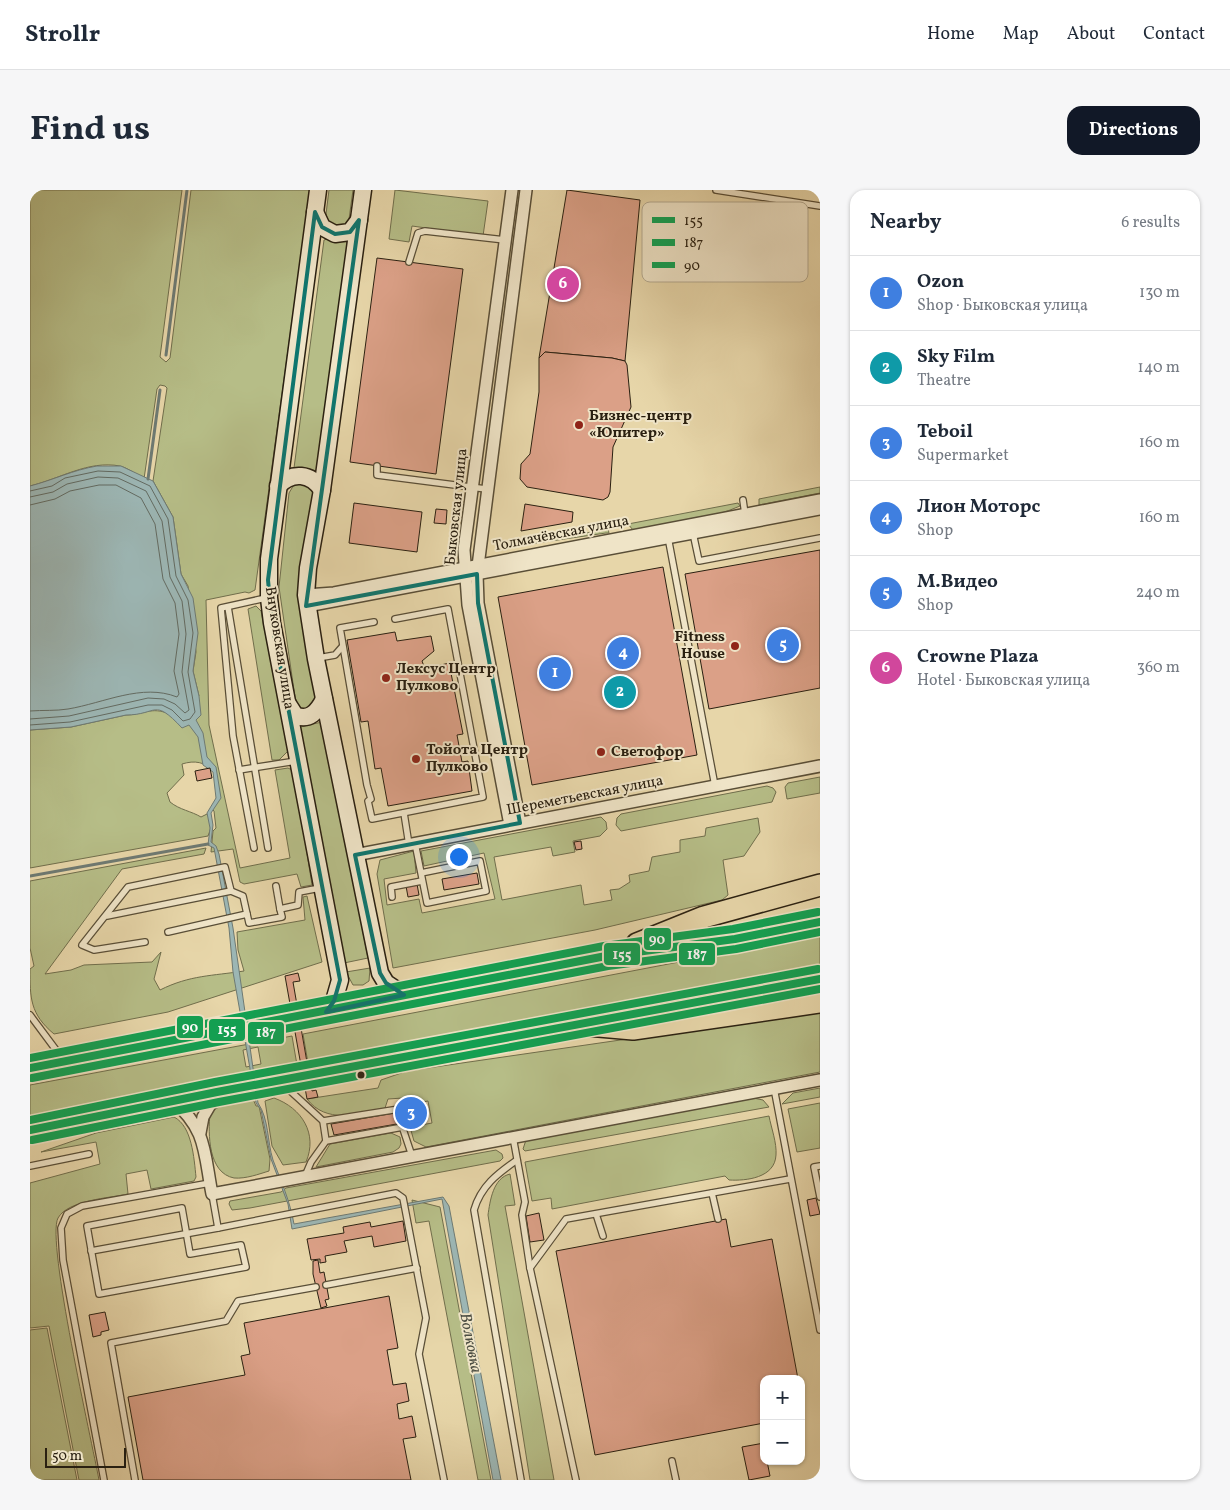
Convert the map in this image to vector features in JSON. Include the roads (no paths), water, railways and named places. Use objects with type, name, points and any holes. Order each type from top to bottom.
[{"type":"highway","points":[[606,956],[704,917],[820,885]]},
{"type":"highway","points":[[30,1068],[326,1012],[606,956],[736,939],[820,922]]},
{"type":"highway","points":[[30,1130],[217,1092],[576,1024],[633,1030],[820,1002]]},
{"type":"main road","points":[[576,1024],[820,979]]},
{"type":"street","name":"Внуковская улица","points":[[318,190],[269,559],[268,598],[340,980],[334,1001],[326,1012]]},
{"type":"street","points":[[363,190],[322,490],[308,568],[307,601],[316,659],[380,973],[386,983],[404,996]]},
{"type":"street","name":"Быковская улица","points":[[512,190],[473,488],[464,572],[515,824]]},
{"type":"street","name":"Быковская улица","points":[[515,824],[478,603],[477,570],[526,190]]},
{"type":"street","points":[[315,212],[322,227],[335,234],[350,232],[359,220]]},
{"type":"street","points":[[278,486],[290,477],[305,476],[318,484],[322,490]]},
{"type":"street","name":"Толмачёвская улица","points":[[307,601],[668,534],[745,514],[820,500]]},
{"type":"street","name":"Толмачёвская улица","points":[[668,534],[694,533],[820,509]]},
{"type":"street","points":[[288,704],[294,715],[306,718],[317,711],[324,699]]},
{"type":"street","name":"Шереметьевская улица","points":[[355,855],[820,766]]},
{"type":"street","points":[[172,1101],[193,1120],[200,1135],[211,1188],[305,1176],[820,1080]]},
{"type":"street","points":[[200,1135],[203,1117],[217,1092]]},
{"type":"lane","points":[[716,190],[794,202]]},
{"type":"lane","points":[[409,262],[418,233],[425,231],[505,240]]},
{"type":"lane","points":[[377,466],[377,475],[486,490]]},
{"type":"lane","points":[[742,500],[745,514]]},
{"type":"lane","points":[[694,533],[699,561],[820,538]]},
{"type":"lane","points":[[668,534],[715,786]]},
{"type":"lane","points":[[254,848],[233,736],[221,608],[268,598]]},
{"type":"lane","points":[[228,607],[253,768],[268,848]]},
{"type":"lane","points":[[374,622],[340,628],[367,785],[370,790],[371,799],[368,801],[372,819],[483,798],[448,609],[395,619]]},
{"type":"lane","points":[[316,659],[335,655],[342,647]]},
{"type":"lane","points":[[239,770],[299,761]]},
{"type":"lane","points":[[404,813],[421,873],[427,903],[486,891],[480,861],[421,873]]},
{"type":"lane","points":[[146,942],[94,950],[82,945],[107,916],[128,887],[225,867],[231,891]]},
{"type":"lane","points":[[392,897],[391,887],[422,881]]},
{"type":"lane","points":[[107,916],[231,891],[243,896],[248,923],[282,917],[276,886]]},
{"type":"lane","points":[[280,909],[298,905],[299,892],[322,888]]},
{"type":"lane","points":[[168,932],[247,914]]},
{"type":"lane","points":[[30,1015],[65,1062]]},
{"type":"lane","points":[[278,1081],[323,1121],[326,1141]]},
{"type":"lane","points":[[774,1088],[820,1330]]},
{"type":"lane","points":[[323,1121],[399,1109],[400,1112]]},
{"type":"lane","points":[[305,1176],[310,1162],[326,1141],[402,1126],[412,1156]]},
{"type":"lane","points":[[513,1137],[525,1202],[522,1215],[530,1268],[576,1480]]},
{"type":"lane","points":[[30,1166],[89,1154]]},
{"type":"lane","points":[[517,1160],[495,1174],[478,1197],[474,1210],[521,1480]]},
{"type":"lane","points":[[820,1166],[814,1167],[820,1196]]},
{"type":"lane","points":[[530,1268],[566,1219],[790,1179]]},
{"type":"lane","points":[[104,1480],[71,1308],[61,1228],[67,1214],[82,1206],[211,1188],[218,1228]]},
{"type":"lane","points":[[712,1193],[718,1219]]},
{"type":"lane","points":[[91,1252],[396,1194],[403,1198],[426,1318],[419,1354],[444,1480]]},
{"type":"lane","points":[[182,1208],[190,1254],[242,1245],[246,1267],[99,1294],[91,1252],[86,1226],[182,1208]]},
{"type":"lane","points":[[596,1214],[603,1236]]},
{"type":"lane","points":[[326,1285],[417,1268]]},
{"type":"lane","points":[[135,1480],[111,1343],[226,1322],[238,1301],[316,1287]]},
{"type":"lane","points":[[672,1460],[676,1480]]},
{"type":"water","name":"Волковка","points":[[97,466],[121,466],[153,481],[173,517],[181,574],[193,598],[198,633],[193,671],[201,715],[196,720],[203,733],[207,757],[216,767],[221,798],[211,813],[213,825],[211,842],[216,846],[219,854],[233,928],[258,1103],[262,1109],[271,1153],[288,1199],[294,1224],[443,1197],[449,1206],[501,1480],[493,1480],[442,1199],[292,1229],[288,1204],[271,1159],[261,1110],[256,1103],[233,972],[229,928],[214,848],[208,845],[210,828],[207,813],[216,798],[213,772],[203,765],[198,737],[189,725],[182,728],[160,710],[71,727],[30,730],[30,486]]},
{"type":"waterway","points":[[166,355],[187,190]]},
{"type":"waterway","points":[[148,479],[160,390]]},
{"type":"waterway","points":[[30,876],[208,844]]},
{"type":"place","name":"Crowne Plaza","points":[[563,284]]},
{"type":"place","name":"Бизнес-центр «Юпитер»","points":[[579,425]]},
{"type":"place","name":"М.Видео","points":[[783,645]]},
{"type":"place","name":"Fitness House","points":[[735,646]]},
{"type":"place","name":"Лион Моторс","points":[[623,653]]},
{"type":"place","name":"Ozon","points":[[555,673]]},
{"type":"place","name":"Лексус Центр Пулково","points":[[386,678]]},
{"type":"place","name":"Sky Film","points":[[620,692]]},
{"type":"place","name":"Светофор","points":[[601,752]]},
{"type":"place","name":"Тойота Центр Пулково","points":[[416,759]]},
{"type":"place","name":"Teboil","points":[[411,1113]]}]
